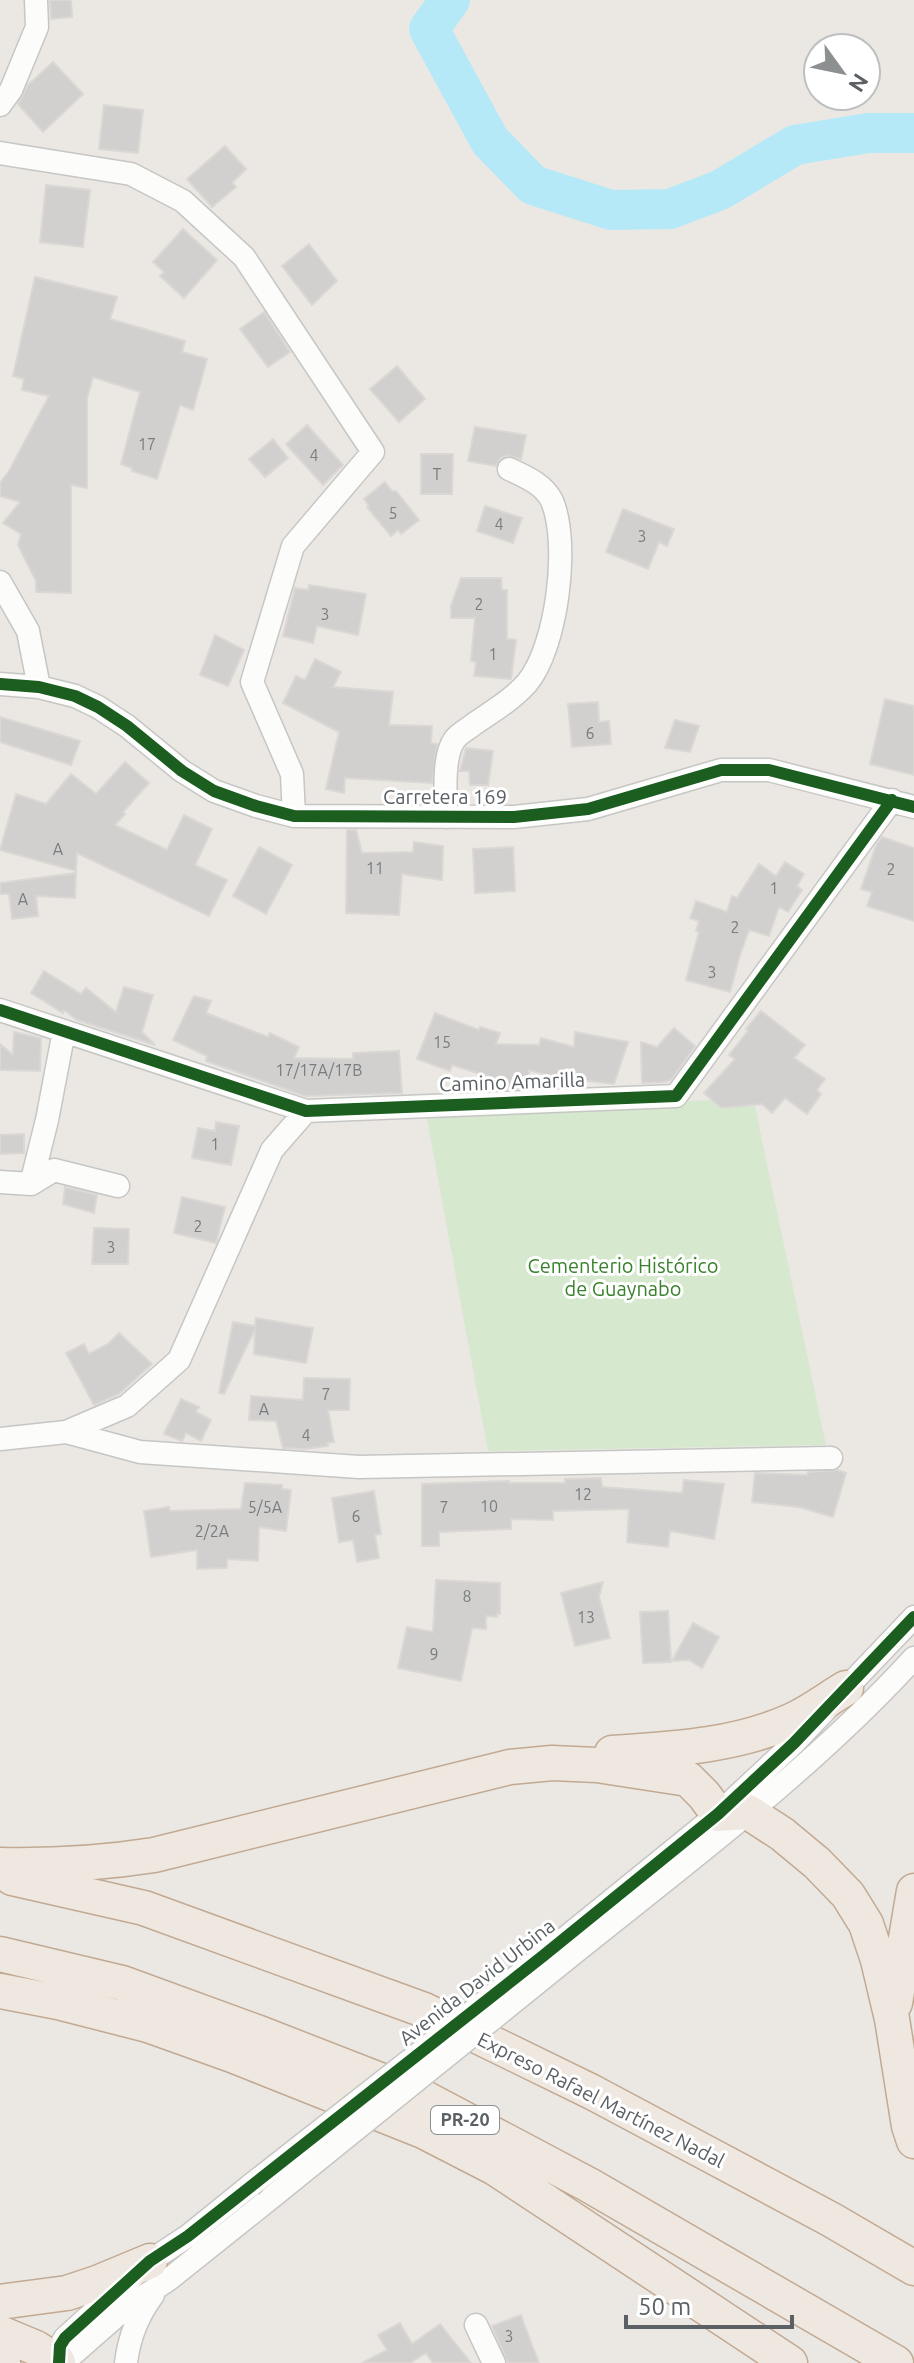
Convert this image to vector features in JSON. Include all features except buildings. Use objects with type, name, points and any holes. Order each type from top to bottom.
[{"type":"highway","points":[[552,1763],[580,1755],[705,1745],[755,1734],[795,1719],[846,1688]]},
{"type":"highway","points":[[0,1865],[110,1862],[154,1855],[510,1767],[552,1763],[597,1765],[688,1779],[704,1795],[733,1813],[782,1834],[817,1863],[848,1895],[866,1924],[878,1960],[914,2141]]},
{"type":"highway","name":"Expreso Rafael Martínez Nadal","points":[[0,1876],[144,1908],[424,2010],[592,2092],[830,2219],[914,2268]]},
{"type":"highway","points":[[892,2019],[914,1891]]},
{"type":"highway","name":"PR-20","points":[[0,1954],[122,1983],[421,2096],[589,2185],[896,2363]]},
{"type":"highway","points":[[0,1991],[148,2025],[423,2131],[495,2168],[790,2363]]},
{"type":"highway","points":[[0,2302],[67,2293],[97,2283],[159,2270]]},
{"type":"highway","points":[[0,2333],[36,2348],[58,2363]]},
{"type":"street","points":[[0,105],[11,90],[37,27],[36,0]]},
{"type":"street","points":[[0,153],[131,174],[183,201],[244,257],[373,452],[293,546],[252,682],[292,774],[294,816]]},
{"type":"street","points":[[446,817],[449,751],[455,739],[509,700],[528,681],[542,657],[556,603],[561,574],[560,542],[551,498],[530,479],[509,469]]},
{"type":"street","points":[[0,582],[28,631],[39,687]]},
{"type":"street","name":"Carretera 169","points":[[0,684],[39,687],[75,696],[127,726],[182,771],[214,791],[294,816],[514,817],[588,809],[721,770],[769,770],[914,807]]},
{"type":"street","name":"Camino Amarilla","points":[[0,1010],[306,1111],[676,1096],[892,800]]},
{"type":"street","points":[[31,1184],[64,1031]]},
{"type":"street","points":[[0,1439],[66,1432],[127,1406],[179,1360],[272,1150],[306,1111]]},
{"type":"street","points":[[0,1182],[31,1184],[54,1170],[118,1186]]},
{"type":"street","points":[[66,1432],[140,1452],[359,1467],[831,1458]]},
{"type":"street","name":"Avenida David Urbina","points":[[733,1813],[794,1743],[914,1617]]},
{"type":"street","name":"Avenida David Urbina","points":[[58,2363],[60,2346],[65,2338],[159,2270],[272,2197],[550,1961],[733,1813],[835,1737],[914,1658]]},
{"type":"street","name":"Avenida David Urbina","points":[[159,2270],[188,2236],[251,2185],[550,1961]]},
{"type":"street","points":[[126,2363],[130,2340],[139,2316],[152,2296],[159,2270]]},
{"type":"street","points":[[476,2325],[494,2363]]},
{"type":"green space","name":"Cementerio Histórico de Guaynabo","points":[[753,1097],[826,1445],[488,1451],[427,1119]]},
{"type":"waterway","points":[[450,0],[429,29],[490,141],[533,185],[611,210],[670,209],[720,190],[795,145],[868,133],[914,133]]},
{"type":"cycle path","points":[[0,684],[39,687],[75,696],[127,726],[182,771],[214,791],[294,816],[514,817],[588,809],[721,770],[769,770],[914,807]]},
{"type":"cycle path","points":[[0,1010],[306,1111],[676,1096],[892,800]]},
{"type":"cycle path","points":[[59,2363],[60,2346],[65,2338],[150,2261],[188,2236],[718,1814],[794,1743],[914,1617]]}]
